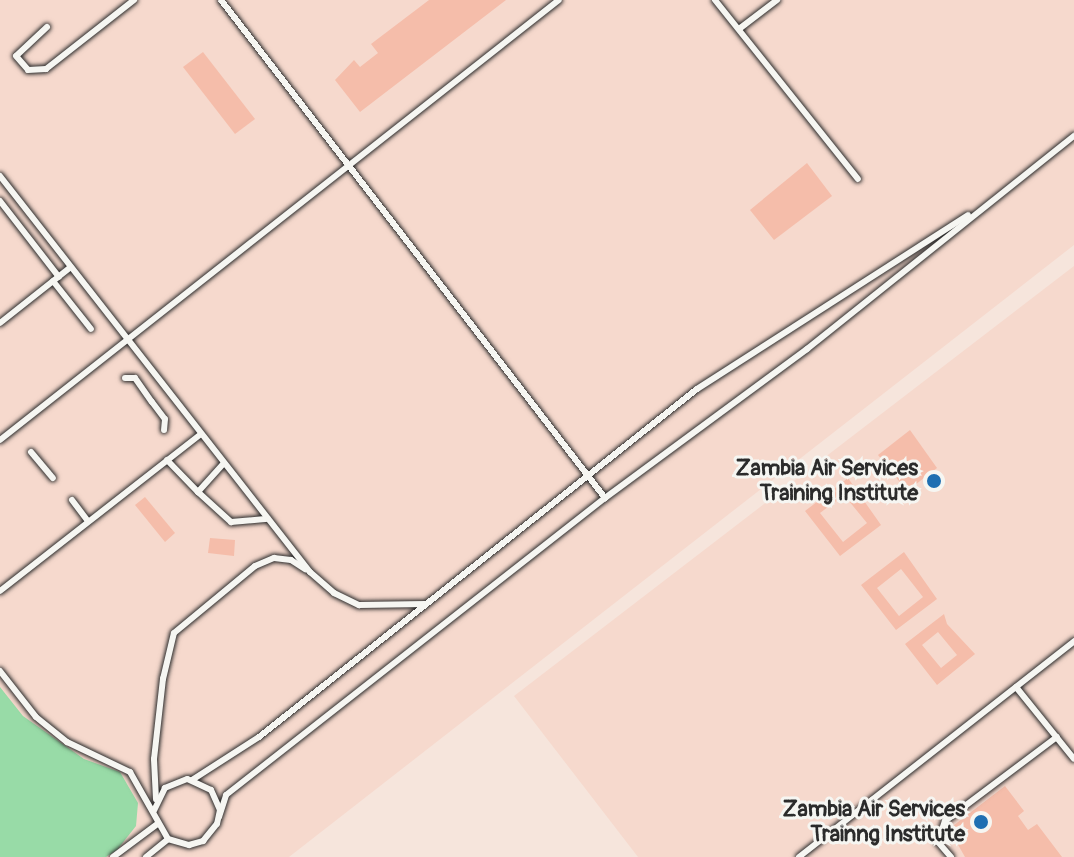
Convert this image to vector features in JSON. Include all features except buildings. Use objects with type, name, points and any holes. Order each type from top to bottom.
[{"type":"lane","points":[[47,27],[16,56],[28,70],[46,69],[134,0]]},
{"type":"lane","points":[[221,0],[346,168],[605,498]]},
{"type":"lane","points":[[0,440],[559,0]]},
{"type":"lane","points":[[715,0],[858,179]]},
{"type":"lane","points":[[739,29],[777,0]]},
{"type":"lane","points":[[426,604],[359,605],[334,593],[291,560],[274,558],[255,566],[174,633],[156,743],[154,811],[156,825],[168,839],[196,844],[209,836],[226,795],[605,498],[807,349],[1074,136]]},
{"type":"lane","points":[[0,176],[310,572]]},
{"type":"lane","points":[[156,799],[171,783],[192,780],[259,737],[586,474],[697,389],[1011,186]]},
{"type":"lane","points":[[14,194],[1,203],[91,329]]},
{"type":"lane","points":[[0,323],[71,267]]},
{"type":"lane","points":[[125,378],[135,378],[165,419],[164,430]]},
{"type":"lane","points":[[0,591],[201,434]]},
{"type":"lane","points":[[31,452],[53,478]]},
{"type":"lane","points":[[167,460],[231,522],[268,519]]},
{"type":"lane","points":[[198,492],[224,463]]},
{"type":"lane","points":[[72,500],[88,521]]},
{"type":"lane","points":[[799,857],[1074,641]]},
{"type":"lane","points":[[0,671],[36,717],[67,742],[130,772],[154,811]]},
{"type":"lane","points":[[1016,687],[1074,759]]},
{"type":"lane","points":[[951,857],[938,842],[945,821],[1057,737]]},
{"type":"lane","points":[[192,780],[211,790],[219,817]]},
{"type":"lane","points":[[113,857],[156,825]]},
{"type":"lane","points":[[146,857],[168,839]]},
{"type":"shaded area","points":[[0,0],[1074,0],[1074,245],[289,857],[0,857]]},
{"type":"shaded area","name":"Zambia Air Services Training Institute","points":[[1074,266],[1074,857],[638,857],[514,696]]},
{"type":"green space","points":[[0,687],[23,716],[84,759],[120,772],[138,803],[136,826],[117,850],[106,857],[0,857]]},
{"type":"place","name":"Zambia Air Services Training Institute","points":[[934,481]]},
{"type":"place","name":"Zambia Air Services Trainng Institute","points":[[981,822]]}]
